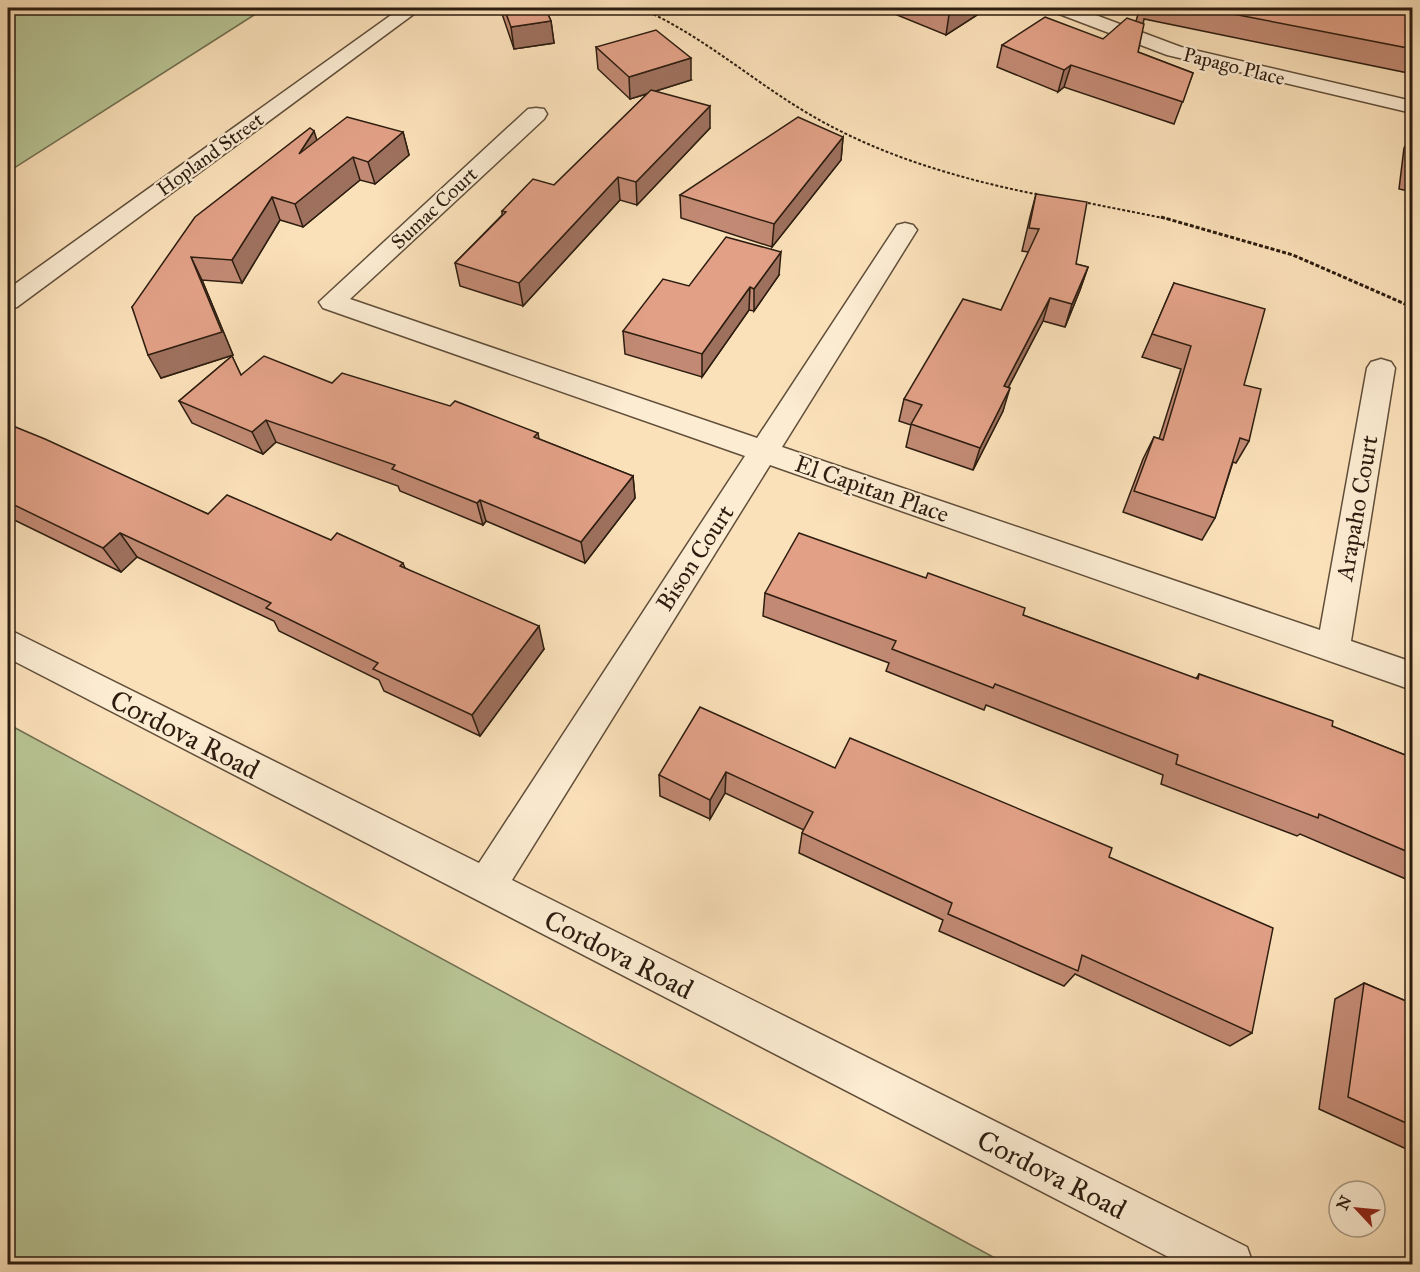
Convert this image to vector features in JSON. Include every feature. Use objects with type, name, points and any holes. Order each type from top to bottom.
[{"type":"street","name":"Hopland Street","points":[[8,302],[413,8]]},
{"type":"street","name":"Papago Place","points":[[1061,8],[1184,53],[1234,67],[1413,107]]},
{"type":"street","name":"Sumac Court","points":[[332,302],[536,114]]},
{"type":"street","name":"Bison Court","points":[[486,886],[905,230]]},
{"type":"street","name":"El Capitan Place","points":[[332,302],[1413,676]]},
{"type":"street","name":"Arapaho Court","points":[[1333,648],[1381,368]]},
{"type":"street","name":"Cordova Road","points":[[8,643],[1230,1264]]},
{"type":"path","points":[[640,8],[696,36],[809,114],[868,144],[986,185],[1042,195]]},
{"type":"path","points":[[1076,201],[1194,223],[1295,255],[1413,307]]},
{"type":"green space","points":[[8,8],[265,8],[8,172]]},
{"type":"green space","points":[[8,724],[1006,1264],[8,1264]]},
{"type":"building","points":[[504,8],[545,8],[551,21],[511,27]]},
{"type":"building","points":[[932,8],[960,8],[949,15]]},
{"type":"building","points":[[1202,8],[1413,8],[1413,49]]},
{"type":"building","points":[[1045,17],[1103,39],[1127,18],[1144,24],[1138,52],[1193,73],[1183,102],[1071,65],[1064,70],[1002,45]]},
{"type":"building","points":[[656,30],[691,58],[629,77],[596,47]]},
{"type":"building","points":[[651,90],[710,106],[636,182],[618,177],[519,283],[455,263],[506,212],[502,211],[533,179],[554,185]]},
{"type":"building","points":[[347,117],[403,132],[368,162],[353,157],[295,204],[272,197],[232,260],[191,257],[222,332],[148,355],[132,307],[195,217],[310,128],[314,131],[299,154]]},
{"type":"building","points":[[798,117],[843,137],[774,224],[680,195]]},
{"type":"building","points":[[1036,194],[1087,202],[1076,264],[1088,267],[1072,304],[1050,298],[1004,386],[1010,388],[980,448],[911,424],[922,405],[904,399],[963,299],[1001,310],[1039,229],[1029,228]]},
{"type":"building","points":[[726,237],[781,252],[754,289],[750,287],[702,354],[623,331],[663,279],[689,286]]},
{"type":"building","points":[[1174,283],[1265,309],[1244,385],[1261,389],[1249,441],[1240,438],[1215,518],[1134,491],[1154,437],[1163,440],[1191,346],[1152,334]]},
{"type":"building","points":[[232,356],[241,375],[264,356],[332,383],[342,373],[450,406],[455,401],[538,433],[534,437],[633,476],[581,542],[480,500],[477,503],[392,469],[395,465],[266,420],[252,432],[179,401]]},
{"type":"building","points":[[8,424],[208,514],[227,495],[331,540],[337,533],[403,563],[400,566],[539,626],[472,715],[373,669],[378,663],[266,608],[271,603],[120,533],[103,548],[8,502]]},
{"type":"building","points":[[799,533],[926,578],[928,573],[1025,608],[1023,615],[1198,679],[1199,674],[1333,721],[1332,726],[1413,758],[1413,854],[1319,814],[1318,818],[1176,764],[1178,755],[995,684],[993,688],[892,649],[896,641],[765,593]]},
{"type":"building","points":[[700,707],[835,768],[850,738],[1112,848],[1109,857],[1273,928],[1252,1033],[1082,955],[1078,971],[948,914],[952,903],[802,833],[813,812],[726,772],[710,800],[659,775]]},
{"type":"building","points":[[1364,983],[1413,1004],[1413,1126],[1348,1097]]}]
